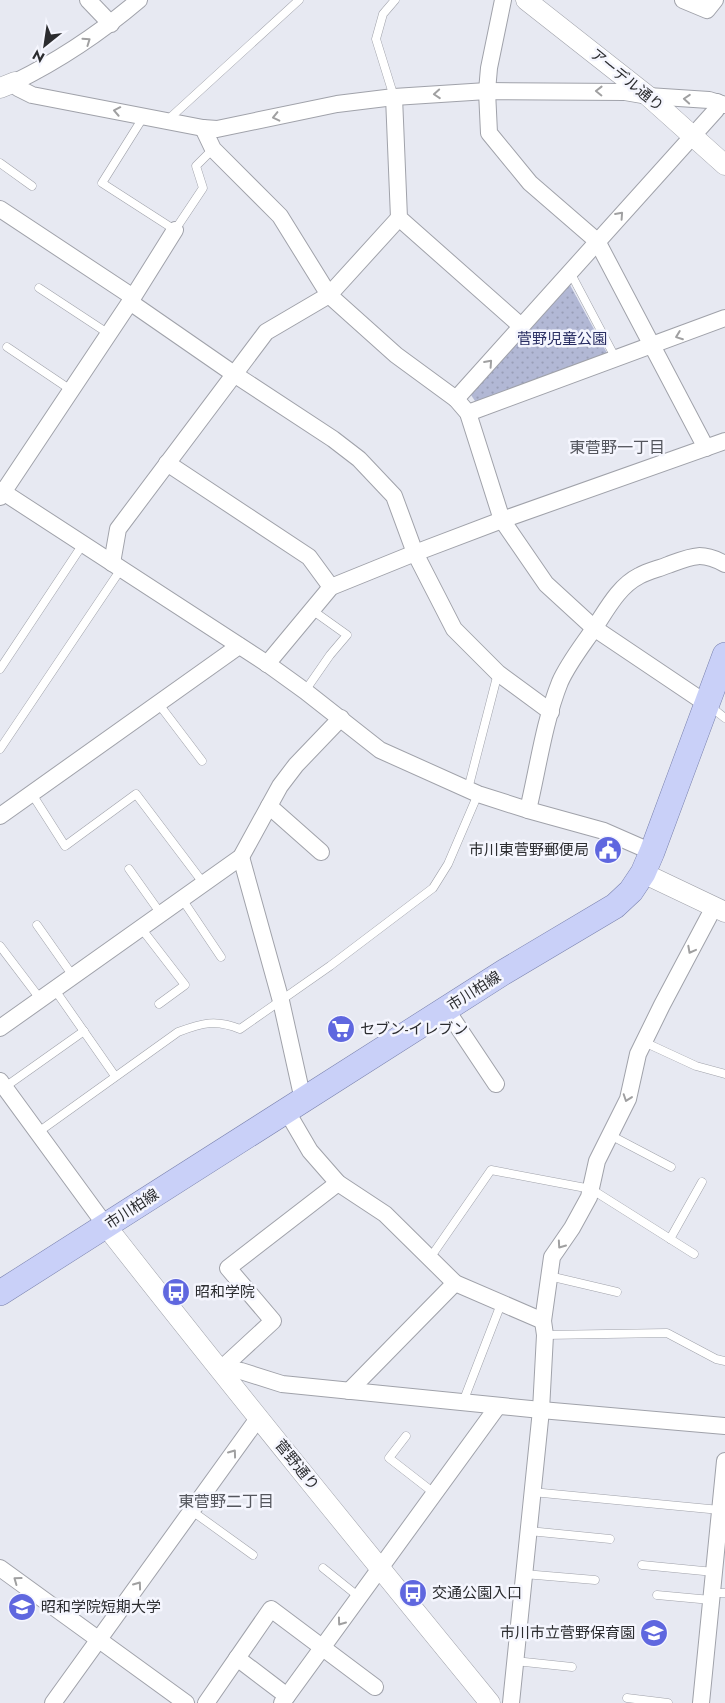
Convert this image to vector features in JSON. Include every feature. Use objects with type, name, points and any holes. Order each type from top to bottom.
[{"type":"main road","name":"市川柏線","points":[[0,1293],[504,972],[615,906],[631,891],[648,862],[716,711],[725,654]]},
{"type":"street","points":[[88,0],[111,24]]},
{"type":"street","points":[[7,85],[74,51],[111,24],[139,0]]},
{"type":"street","points":[[503,0],[489,68],[487,91],[489,133],[530,183],[597,241],[706,448]]},
{"type":"street","name":"アーデル通り","points":[[526,0],[648,96],[725,165]]},
{"type":"street","points":[[683,0],[707,10],[715,0]]},
{"type":"street","points":[[7,85],[32,95],[203,128],[217,129],[337,104],[394,97],[487,91],[604,91],[709,100],[721,104],[456,399]]},
{"type":"street","points":[[116,566],[118,530],[266,332],[329,295],[399,218],[394,97]]},
{"type":"street","points":[[203,128],[213,149],[280,216],[329,295],[396,355],[456,399],[468,413],[502,520],[546,584],[594,628],[716,711]]},
{"type":"street","points":[[0,209],[132,300],[234,374],[333,439],[359,459],[394,496],[415,552],[454,629],[498,673],[550,712]]},
{"type":"street","points":[[399,218],[521,326]]},
{"type":"street","points":[[176,230],[132,300],[1,493],[267,664],[341,718],[380,750],[473,792],[604,832],[720,909],[662,1005],[638,1054],[628,1099],[597,1161],[589,1197],[572,1228],[552,1257],[544,1328],[541,1410],[511,1703]]},
{"type":"street","points":[[468,413],[725,318]]},
{"type":"street","points":[[267,664],[330,587],[415,552],[502,520],[725,442]]},
{"type":"street","points":[[167,463],[309,557],[330,587]]},
{"type":"street","points":[[528,810],[550,712],[561,681],[570,662],[608,607],[628,584],[639,576],[697,555],[715,559],[725,564]]},
{"type":"street","points":[[0,816],[239,646]]},
{"type":"street","points":[[0,1028],[241,858],[280,786],[296,765],[341,718]]},
{"type":"street","points":[[269,806],[321,852]]},
{"type":"street","points":[[241,858],[281,1001],[294,1105],[310,1151],[338,1183],[385,1214],[455,1283],[501,1304],[544,1328]]},
{"type":"street","points":[[446,1009],[496,1084]]},
{"type":"street","points":[[2,1084],[106,1226]]},
{"type":"street","points":[[219,1368],[273,1322],[228,1268],[338,1183]]},
{"type":"street","name":"菅野通り","points":[[106,1226],[490,1703]]},
{"type":"street","points":[[349,1391],[455,1283]]},
{"type":"street","points":[[219,1368],[241,1370],[282,1384],[498,1406],[725,1426]]},
{"type":"street","points":[[237,1658],[285,1699],[498,1406]]},
{"type":"street","points":[[53,1703],[259,1417]]},
{"type":"street","points":[[701,1703],[716,1595],[714,1572],[725,1469]]},
{"type":"street","points":[[0,1568],[186,1703]]},
{"type":"street","points":[[206,1703],[271,1609],[375,1687]]},
{"type":"lane","points":[[168,121],[299,0]]},
{"type":"lane","points":[[394,97],[376,39],[383,14],[395,0]]},
{"type":"lane","points":[[144,116],[102,183],[176,230],[203,188],[196,166],[213,149]]},
{"type":"lane","points":[[0,163],[32,186]]},
{"type":"lane","points":[[570,272],[616,359]]},
{"type":"lane","points":[[39,288],[109,334]]},
{"type":"lane","points":[[7,347],[71,390]]},
{"type":"lane","points":[[0,669],[83,544]]},
{"type":"lane","points":[[0,749],[116,566]]},
{"type":"lane","points":[[305,691],[330,655],[348,634],[312,610]]},
{"type":"lane","points":[[37,1133],[178,1032],[202,1023],[226,1023],[240,1029],[330,966],[433,888],[448,864],[473,792],[498,673]]},
{"type":"lane","points":[[158,703],[202,761]]},
{"type":"lane","points":[[32,794],[65,846],[136,794],[204,884]]},
{"type":"lane","points":[[129,869],[162,914]]},
{"type":"lane","points":[[182,900],[221,958]]},
{"type":"lane","points":[[37,925],[73,976]]},
{"type":"lane","points":[[141,928],[185,986],[159,1004]]},
{"type":"lane","points":[[0,946],[41,1000]]},
{"type":"lane","points":[[55,990],[115,1076]]},
{"type":"lane","points":[[2,1084],[84,1031]]},
{"type":"lane","points":[[644,1042],[696,1066],[725,1074]]},
{"type":"lane","points":[[610,1135],[671,1167]]},
{"type":"lane","points":[[430,1258],[491,1170],[591,1189],[694,1254]]},
{"type":"lane","points":[[670,1239],[702,1182]]},
{"type":"lane","points":[[549,1276],[617,1292]]},
{"type":"lane","points":[[463,1402],[501,1304]]},
{"type":"lane","points":[[544,1328],[667,1333],[725,1362]]},
{"type":"lane","points":[[406,1436],[388,1458],[434,1493]]},
{"type":"lane","points":[[532,1492],[721,1514]]},
{"type":"lane","points":[[192,1511],[253,1555]]},
{"type":"lane","points":[[529,1531],[610,1539]]},
{"type":"lane","points":[[642,1565],[714,1572]]},
{"type":"lane","points":[[323,1568],[359,1596]]},
{"type":"lane","points":[[524,1574],[595,1580]]},
{"type":"lane","points":[[656,1595],[716,1595]]},
{"type":"lane","points":[[515,1661],[572,1667]]},
{"type":"lane","points":[[627,1698],[668,1703]]},
{"type":"green space","name":"菅野児童公園","points":[[566,285],[570,285],[607,353],[481,403],[475,401],[471,395],[473,390]]},
{"type":"place","name":"市川東菅野郵便局","points":[[608,850]]},
{"type":"place","name":"セブン-イレブン","points":[[341,1029]]},
{"type":"place","name":"昭和学院","points":[[176,1292]]},
{"type":"place","name":"交通公園入口","points":[[413,1593]]},
{"type":"place","name":"昭和学院短期大学","points":[[22,1607]]},
{"type":"place","name":"市川市立菅野保育園","points":[[654,1633]]},
{"type":"district","name":"東菅野一丁目","points":[[617,447]]},
{"type":"district","name":"東菅野二丁目","points":[[226,1501]]}]
